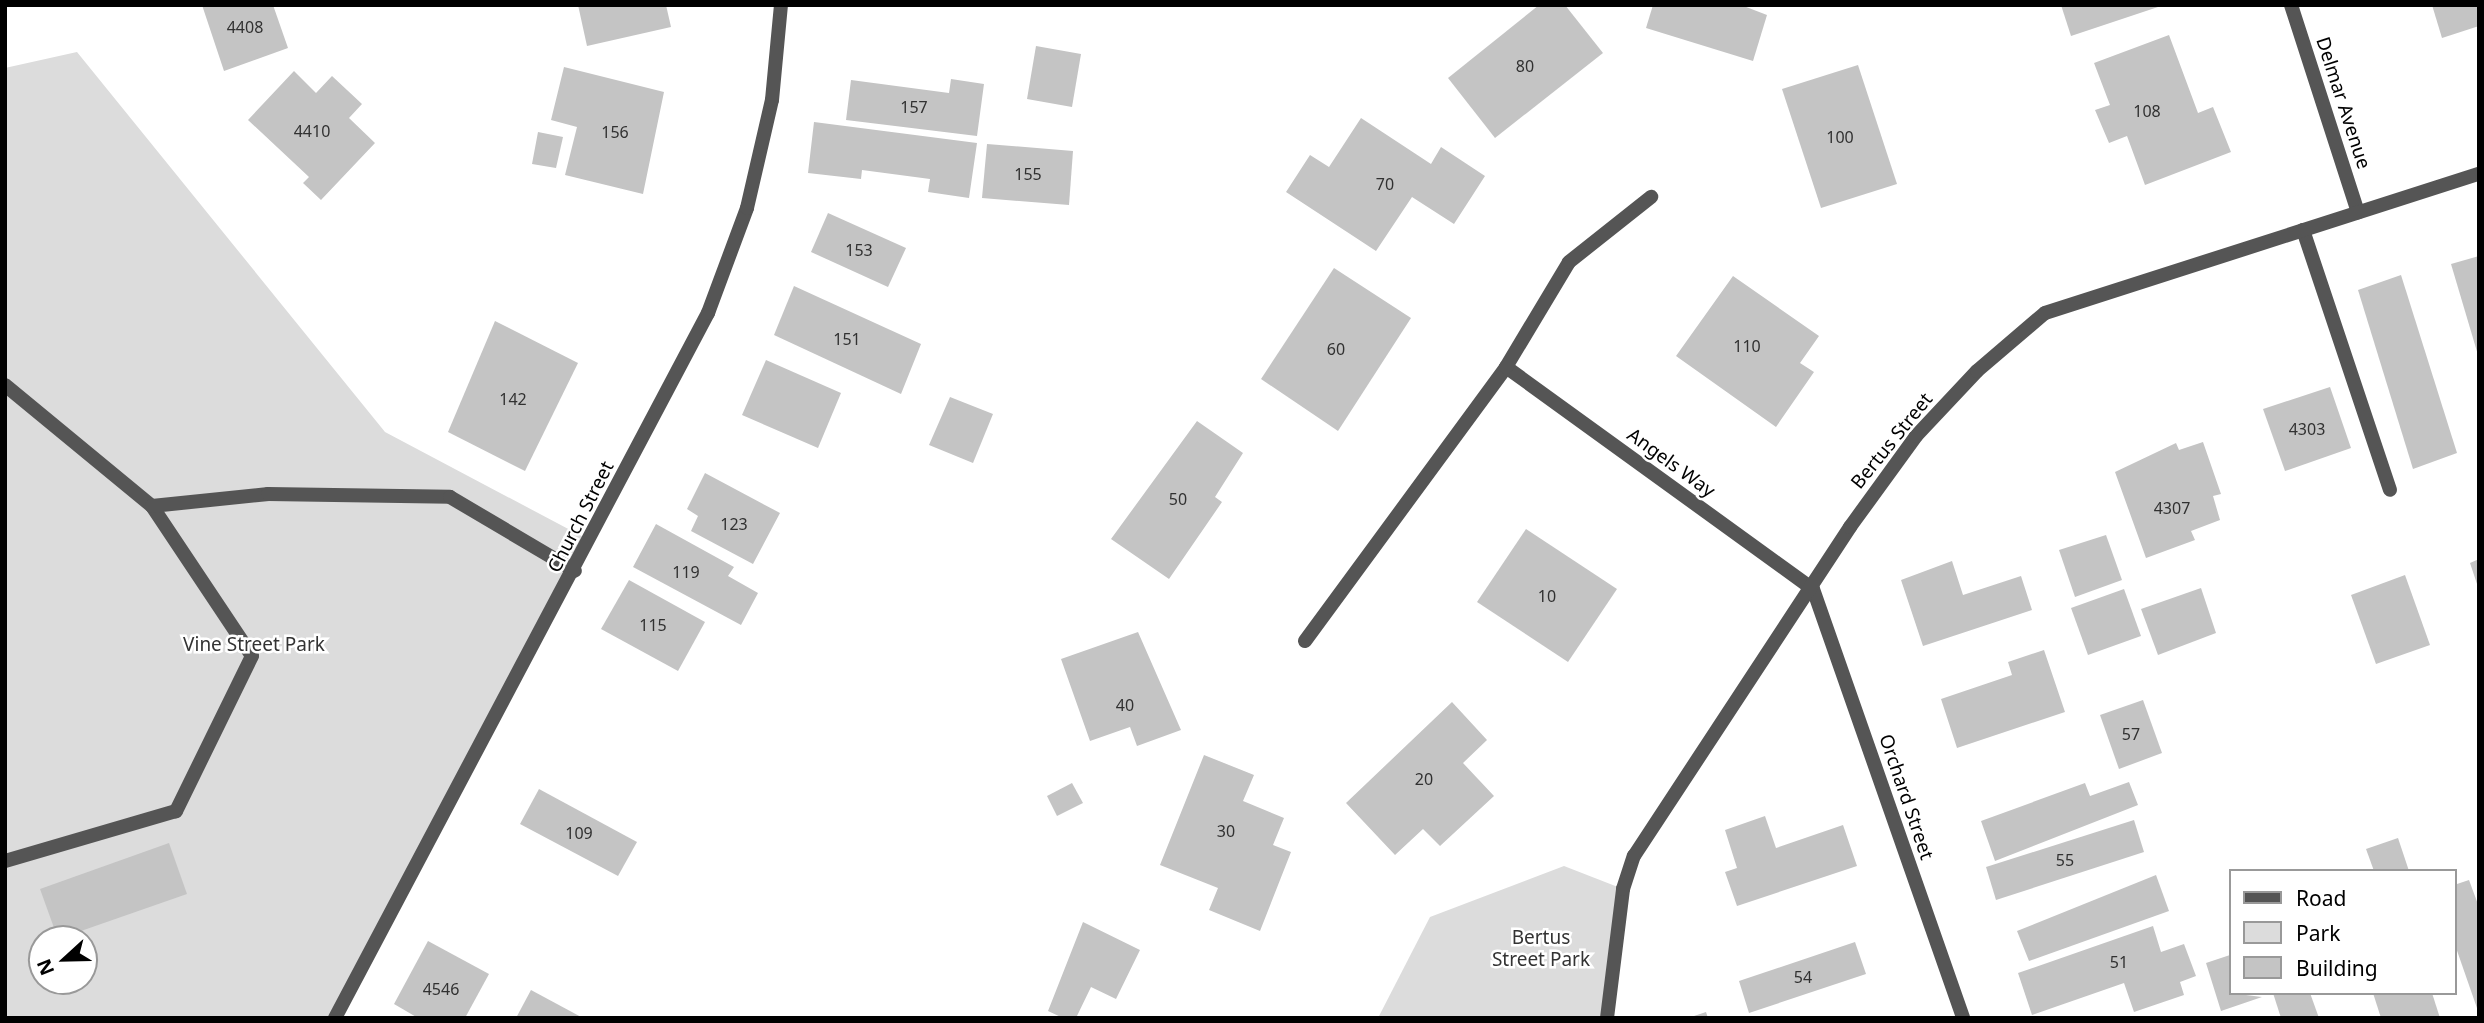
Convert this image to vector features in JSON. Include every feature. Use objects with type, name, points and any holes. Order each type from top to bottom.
[{"type":"street","name":"Church Street","points":[[335,1018],[576,571],[708,313],[747,208],[772,100],[781,5]]},
{"type":"street","name":"Delmar Avenue","points":[[2291,5],[2358,212]]},
{"type":"street","name":"Bertus Street","points":[[1607,1018],[1623,889],[1634,856],[1916,436],[2045,313],[2479,174]]},
{"type":"street","points":[[1305,640],[1506,367],[1569,262],[1651,197]]},
{"type":"street","points":[[2303,230],[2390,490]]},
{"type":"street","name":"Angels Way","points":[[1506,367],[1813,589]]},
{"type":"street","points":[[5,385],[152,506],[252,656],[176,811],[5,861]]},
{"type":"street","points":[[152,506],[268,494],[450,497],[576,571]]},
{"type":"street","name":"Orchard Street","points":[[1813,589],[1963,1018]]},
{"type":"green space","name":"Vine Street Park","points":[[77,52],[385,432],[591,541],[335,1018],[5,1018],[5,68]]},
{"type":"green space","name":"Bertus Street Park","points":[[1564,866],[1623,889],[1607,1018],[1378,1018],[1430,917]]},
{"type":"building","points":[[202,5],[273,5],[288,48],[224,71]]},
{"type":"building","points":[[578,5],[666,5],[671,27],[587,46]]},
{"type":"building","points":[[1539,5],[1565,5],[1603,53],[1495,138],[1448,78]]},
{"type":"building","points":[[1653,5],[1741,5],[1767,15],[1753,61],[1646,28]]},
{"type":"building","points":[[2061,5],[2161,5],[2161,6],[2071,36]]},
{"type":"building","points":[[2432,5],[2479,5],[2479,26],[2442,38]]},
{"type":"building","points":[[2169,35],[2198,113],[2213,107],[2231,152],[2145,185],[2127,136],[2109,143],[2095,110],[2110,105],[2094,63]]},
{"type":"building","points":[[1036,46],[1081,54],[1072,107],[1027,99]]},
{"type":"building","points":[[1858,65],[1897,184],[1821,208],[1782,89]]},
{"type":"building","points":[[564,67],[664,92],[643,194],[565,175],[577,127],[551,120]]},
{"type":"building","points":[[294,71],[316,93],[332,76],[362,104],[349,118],[375,143],[321,200],[303,183],[309,177],[248,120]]},
{"type":"building","points":[[951,79],[984,84],[977,136],[846,120],[851,80],[949,93]]},
{"type":"building","points":[[1361,118],[1431,164],[1441,147],[1485,176],[1454,224],[1412,197],[1376,251],[1286,192],[1310,155],[1329,167]]},
{"type":"building","points":[[814,122],[977,143],[969,198],[928,192],[930,179],[862,170],[861,179],[808,173]]},
{"type":"building","points":[[538,132],[563,137],[556,168],[532,164]]},
{"type":"building","points":[[987,144],[1073,151],[1069,205],[982,198]]},
{"type":"building","points":[[828,213],[906,248],[888,287],[811,252]]},
{"type":"building","points":[[2479,256],[2479,355],[2478,355],[2451,264]]},
{"type":"building","points":[[1334,268],[1411,318],[1338,431],[1261,379]]},
{"type":"building","points":[[2401,275],[2457,453],[2413,469],[2358,290]]},
{"type":"building","points":[[1733,276],[1819,336],[1800,363],[1814,372],[1776,427],[1676,356]]},
{"type":"building","points":[[794,286],[921,344],[901,394],[774,335]]},
{"type":"building","points":[[495,321],[578,363],[525,471],[448,432]]},
{"type":"building","points":[[766,360],[841,393],[818,448],[742,415]]},
{"type":"building","points":[[2330,387],[2351,448],[2285,471],[2263,409]]},
{"type":"building","points":[[950,397],[993,414],[973,463],[929,445]]},
{"type":"building","points":[[1197,421],[1243,453],[1215,497],[1222,502],[1169,579],[1111,539]]},
{"type":"building","points":[[2203,442],[2221,494],[2213,496],[2220,520],[2191,531],[2195,540],[2146,558],[2115,472],[2176,443],[2179,450]]},
{"type":"building","points":[[705,473],[780,513],[753,564],[691,531],[698,516],[687,509]]},
{"type":"building","points":[[656,524],[734,567],[728,576],[758,593],[741,625],[633,567]]},
{"type":"building","points":[[1526,529],[1617,589],[1568,662],[1477,602]]},
{"type":"building","points":[[2106,535],[2122,580],[2075,597],[2059,550]]},
{"type":"building","points":[[2479,559],[2479,587],[2478,587],[2470,563]]},
{"type":"building","points":[[1952,561],[1963,595],[2021,576],[2032,610],[1923,646],[1901,580]]},
{"type":"building","points":[[2405,575],[2430,645],[2376,664],[2351,595]]},
{"type":"building","points":[[629,580],[705,622],[678,671],[601,629]]},
{"type":"building","points":[[2201,588],[2216,633],[2158,655],[2141,609]]},
{"type":"building","points":[[2124,589],[2141,636],[2088,655],[2071,608]]},
{"type":"building","points":[[1138,632],[1181,730],[1137,746],[1130,727],[1090,741],[1061,659]]},
{"type":"building","points":[[2044,650],[2065,712],[1957,748],[1941,699],[2012,675],[2008,662]]},
{"type":"building","points":[[2143,700],[2162,753],[2119,769],[2100,715]]},
{"type":"building","points":[[1452,702],[1487,740],[1463,763],[1494,796],[1440,846],[1423,829],[1395,855],[1346,803]]},
{"type":"building","points":[[1204,755],[1254,775],[1243,801],[1284,818],[1273,845],[1291,852],[1260,931],[1209,910],[1218,888],[1160,865]]},
{"type":"building","points":[[2129,782],[2138,805],[1995,861],[1981,821],[2085,783],[2090,796]]},
{"type":"building","points":[[1072,783],[1083,803],[1057,816],[1047,796]]},
{"type":"building","points":[[539,789],[637,842],[618,876],[520,824]]},
{"type":"building","points":[[1765,816],[1776,848],[1843,825],[1857,866],[1737,906],[1725,872],[1737,868],[1725,830]]},
{"type":"building","points":[[2134,820],[2144,852],[1996,900],[1986,867]]},
{"type":"building","points":[[2398,838],[2408,869],[2373,869],[2366,849]]},
{"type":"building","points":[[169,843],[187,894],[98,925],[53,925],[40,889]]},
{"type":"building","points":[[2156,875],[2169,911],[2029,961],[2017,931]]},
{"type":"building","points":[[2469,880],[2479,907],[2478,1011],[2456,948],[2456,884]]},
{"type":"building","points":[[1083,922],[1140,950],[1116,999],[1091,987],[1076,1018],[1063,1018],[1048,1011]]},
{"type":"building","points":[[2153,926],[2161,952],[2184,944],[2196,976],[2180,982],[2184,995],[2134,1012],[2124,983],[2032,1015],[2018,973]]},
{"type":"building","points":[[428,941],[489,974],[465,1018],[418,1018],[394,1004]]},
{"type":"building","points":[[1855,942],[1866,974],[1749,1013],[1739,981]]},
{"type":"building","points":[[2228,956],[2228,995],[2262,997],[2221,1011],[2206,963]]},
{"type":"building","points":[[531,990],[583,1018],[516,1018]]},
{"type":"building","points":[[2274,995],[2311,995],[2319,1018],[2281,1018]]},
{"type":"building","points":[[2374,995],[2433,995],[2440,1018],[2381,1018]]},
{"type":"building","points":[[1706,1012],[1708,1018],[1691,1018],[1691,1017]]}]
